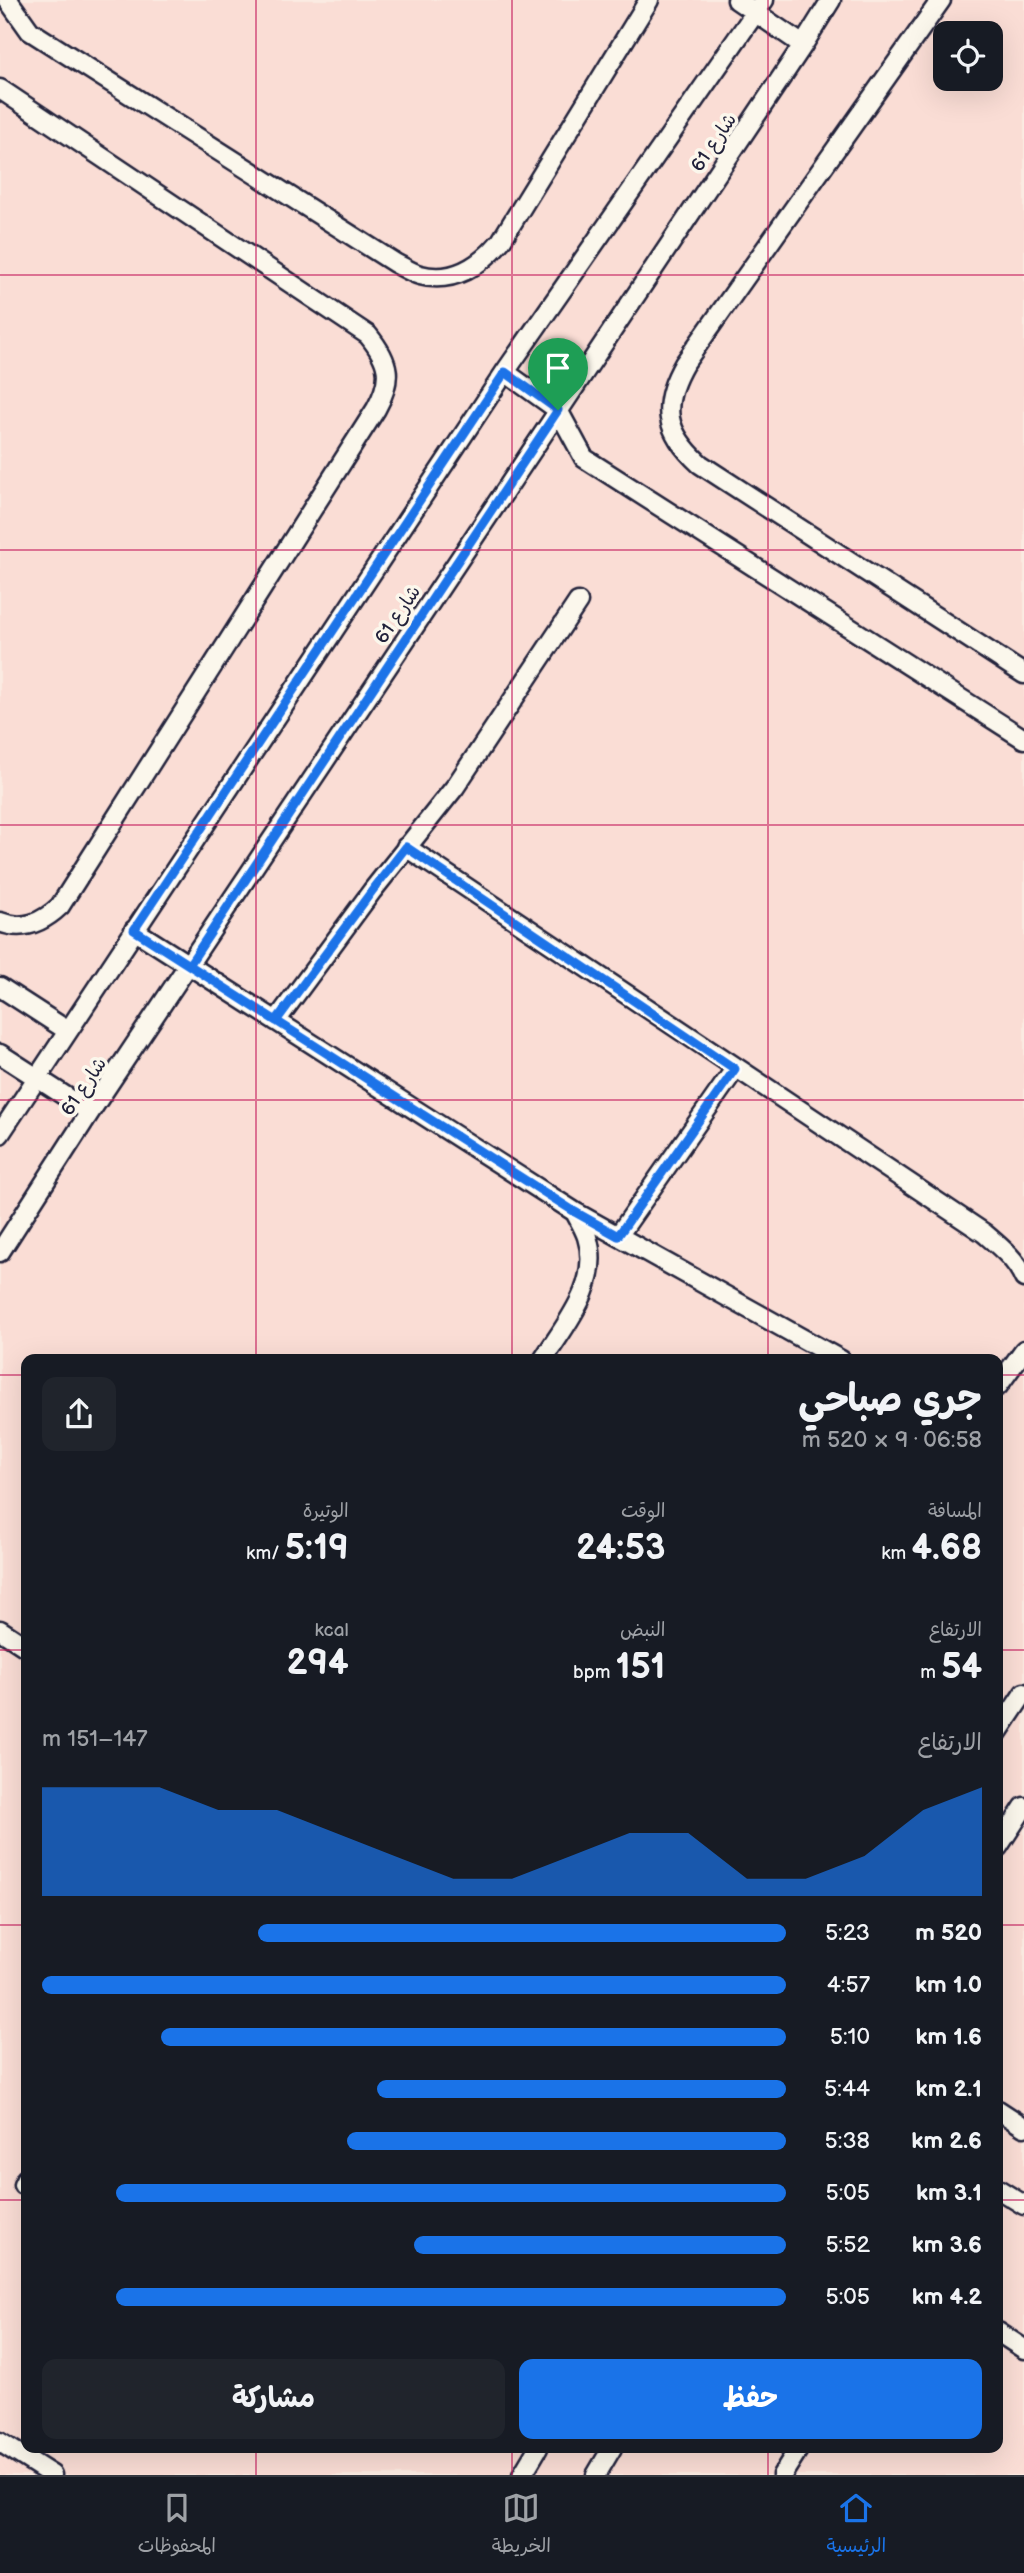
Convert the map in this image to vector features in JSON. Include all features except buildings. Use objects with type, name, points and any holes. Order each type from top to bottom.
[{"type":"lane","points":[[8,0],[30,31],[395,263],[420,275],[443,276],[466,271],[486,259],[501,241],[649,0]]},
{"type":"lane","points":[[737,0],[760,7],[803,46]]},
{"type":"lane","name":"شارع 61","points":[[0,1251],[90,1112],[803,46],[831,0]]},
{"type":"lane","points":[[941,0],[684,365],[673,384],[668,407],[672,429],[683,449],[700,464],[1024,674]]},
{"type":"lane","name":"شارع 61","points":[[0,1134],[505,372],[760,7]]},
{"type":"lane","points":[[0,89],[368,335],[381,351],[388,370],[386,391],[376,409],[60,906],[48,918],[34,924],[18,926],[0,922]]},
{"type":"lane","points":[[505,372],[558,410],[584,458],[1024,739]]},
{"type":"lane","points":[[276,1021],[372,891],[455,787],[578,602]]},
{"type":"lane","points":[[406,847],[984,1233],[1020,1268],[1024,1278]]},
{"type":"lane","points":[[134,930],[575,1212],[830,1354]]},
{"type":"lane","points":[[0,987],[68,1031]]},
{"type":"lane","points":[[0,1054],[90,1112]]},
{"type":"lane","points":[[618,1236],[735,1069]]},
{"type":"lane","points":[[547,1354],[585,1292],[591,1265],[587,1237],[575,1212]]},
{"type":"lane","points":[[1003,1380],[1024,1350]]},
{"type":"lane","points":[[0,1630],[21,1644]]},
{"type":"lane","points":[[1003,1724],[1024,1693]]},
{"type":"lane","points":[[1003,1839],[1024,1807]]},
{"type":"lane","points":[[1003,2113],[1024,2127]]},
{"type":"lane","points":[[1003,2192],[1024,2205]]},
{"type":"lane","points":[[1003,2335],[1024,2349]]},
{"type":"lane","points":[[0,2442],[52,2475]]},
{"type":"lane","points":[[522,2475],[535,2453]]},
{"type":"lane","points":[[596,2475],[609,2453]]},
{"type":"lane","points":[[782,2475],[796,2453]]},
{"type":"shaded area","points":[[0,0],[1024,0],[1024,2475],[0,2475]]},
{"type":"route","points":[[558,410],[189,965],[276,1021],[372,891],[406,847],[735,1069],[618,1236],[575,1212],[134,930],[505,372],[558,410]]}]
